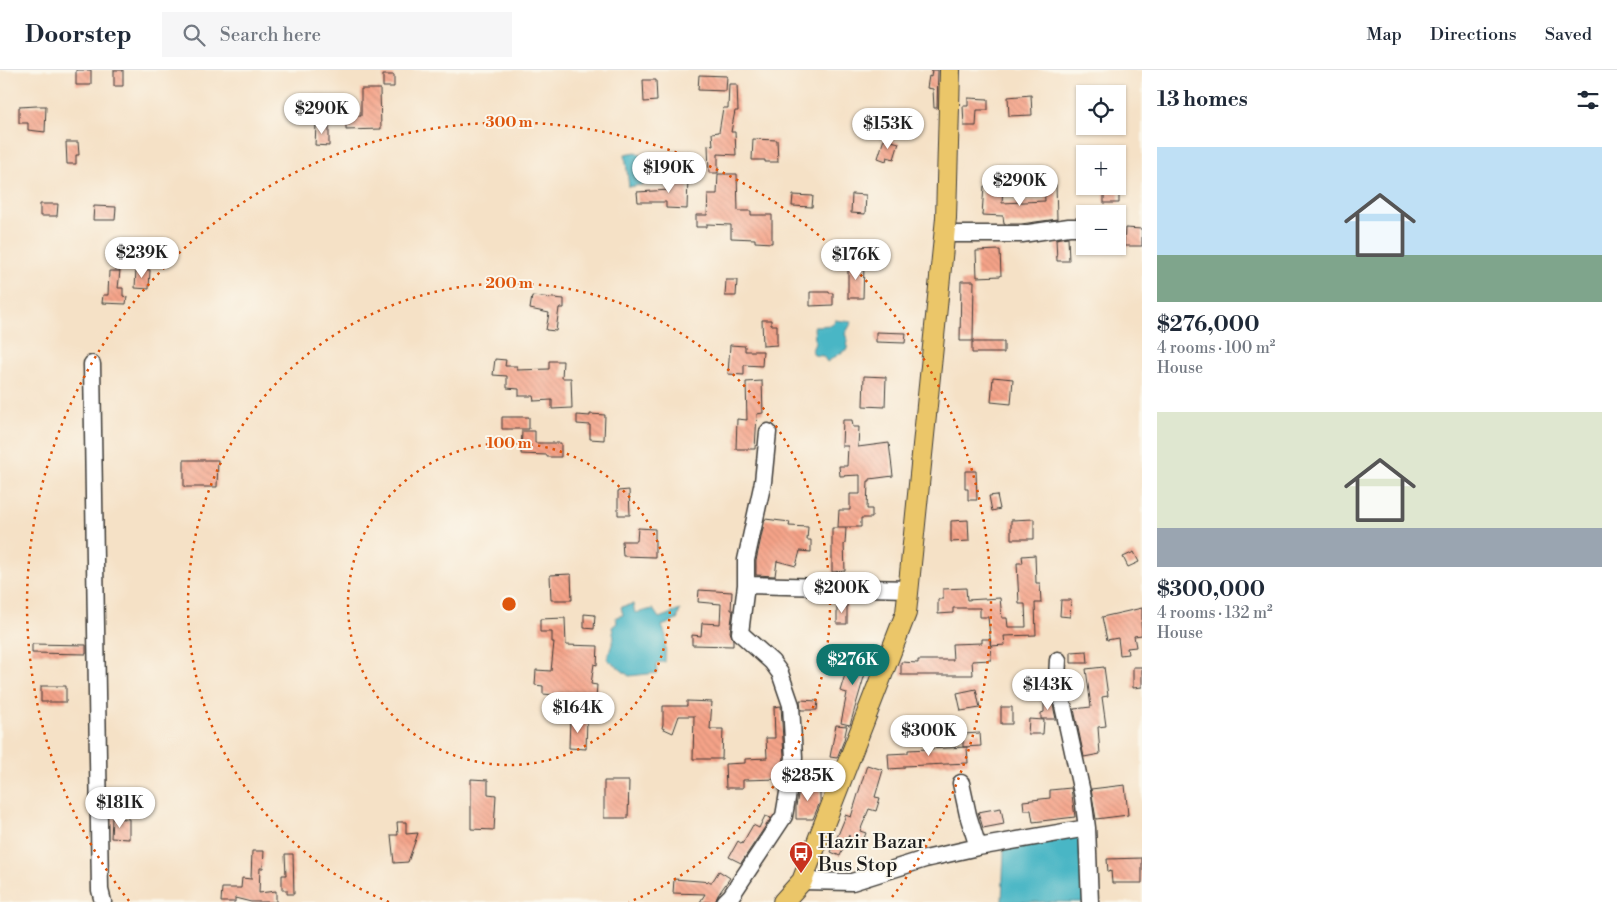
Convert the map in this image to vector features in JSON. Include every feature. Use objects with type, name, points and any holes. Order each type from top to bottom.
[{"type":"main road","points":[[783,902],[802,882],[906,613],[945,234],[950,70]]},
{"type":"street","points":[[945,234],[1022,234],[1076,227]]},
{"type":"street","points":[[92,364],[100,890],[103,902]]},
{"type":"street","points":[[725,902],[731,896],[784,816],[794,758],[790,705],[780,673],[772,662],[740,633],[746,585],[746,560],[763,482],[768,432]]},
{"type":"street","points":[[746,585],[908,590]]},
{"type":"street","points":[[1058,660],[1057,678],[1083,797],[1087,828],[1090,902]]},
{"type":"street","points":[[961,782],[968,815],[978,847]]},
{"type":"street","points":[[802,882],[852,882],[925,859],[978,847],[1087,828]]},
{"type":"water","points":[[636,152],[645,158],[650,165],[654,183],[629,187],[625,154]]},
{"type":"water","points":[[835,320],[852,322],[845,334],[848,340],[847,349],[827,362],[823,356],[814,355],[812,350],[815,343],[814,326],[832,325]]},
{"type":"water","points":[[633,604],[635,613],[653,609],[659,618],[680,610],[677,620],[662,626],[666,636],[665,662],[656,663],[657,673],[629,676],[607,659],[614,638],[612,627],[617,623],[616,617],[623,615],[621,607]]},
{"type":"water","points":[[1080,829],[1086,902],[1002,902],[1004,849]]},
{"type":"building","points":[[76,70],[91,70],[91,85],[76,85]]},
{"type":"building","points":[[114,70],[123,70],[123,86],[114,86]]},
{"type":"building","points":[[932,70],[938,70],[937,108],[934,108],[933,89],[927,88]]},
{"type":"building","points":[[383,75],[394,75],[394,87],[383,87]]},
{"type":"building","points":[[699,75],[727,76],[726,91],[698,90]]},
{"type":"building","points":[[643,80],[656,80],[657,101],[644,102]]},
{"type":"building","points":[[729,84],[737,84],[738,111],[735,111],[731,132],[735,132],[736,155],[718,154],[718,173],[709,173],[708,145],[713,146],[712,133],[719,132],[723,108],[728,108]]},
{"type":"building","points":[[361,89],[380,89],[381,129],[346,130],[346,116],[361,116]]},
{"type":"building","points":[[1031,95],[1032,115],[1009,116],[1008,97]]},
{"type":"building","points":[[968,98],[988,99],[988,110],[977,110],[976,126],[964,126],[963,106],[968,106]]},
{"type":"building","points":[[46,106],[45,132],[28,130],[28,123],[19,123],[19,107]]},
{"type":"building","points":[[316,125],[329,125],[329,146],[315,145]]},
{"type":"building","points":[[753,139],[777,140],[778,162],[752,160]]},
{"type":"building","points":[[884,139],[899,143],[894,159],[887,157],[886,161],[878,158]]},
{"type":"building","points":[[66,142],[78,142],[79,155],[76,155],[76,164],[67,164]]},
{"type":"building","points":[[718,174],[737,174],[738,211],[751,211],[751,215],[772,215],[772,243],[755,242],[755,239],[731,238],[731,225],[707,224],[707,227],[696,227],[696,215],[707,215],[708,194],[717,194]]},
{"type":"building","points":[[670,176],[688,177],[687,209],[666,208],[666,202],[638,202],[637,192],[670,190]]},
{"type":"building","points":[[1056,184],[1057,219],[1021,224],[1004,224],[1003,216],[982,215],[984,186],[1003,187],[1002,203],[1045,201],[1044,185]]},
{"type":"building","points":[[852,194],[866,195],[865,214],[851,213]]},
{"type":"building","points":[[793,195],[813,196],[812,207],[792,206]]},
{"type":"building","points":[[1104,195],[1119,195],[1119,203],[1104,203]]},
{"type":"building","points":[[40,204],[58,204],[57,216],[40,216]]},
{"type":"building","points":[[94,206],[116,207],[115,220],[93,220]]},
{"type":"building","points":[[1126,228],[1142,229],[1142,246],[1126,246]]},
{"type":"building","points":[[1068,237],[1069,261],[1057,261],[1056,239]]},
{"type":"building","points":[[1000,250],[1001,276],[977,277],[976,251]]},
{"type":"building","points":[[848,265],[864,265],[863,298],[848,298]]},
{"type":"building","points":[[136,269],[150,270],[149,289],[135,288]]},
{"type":"building","points":[[109,271],[120,271],[118,288],[123,288],[123,296],[127,297],[126,304],[102,303],[103,295],[108,295]]},
{"type":"building","points":[[726,280],[737,280],[736,296],[725,296]]},
{"type":"building","points":[[961,281],[974,281],[973,341],[960,341]]},
{"type":"building","points":[[810,292],[833,293],[833,305],[810,306]]},
{"type":"building","points":[[532,296],[564,299],[564,308],[559,308],[556,331],[546,330],[549,313],[530,309]]},
{"type":"building","points":[[762,320],[771,320],[771,325],[777,325],[777,345],[763,346]]},
{"type":"building","points":[[876,332],[906,333],[905,343],[876,342]]},
{"type":"building","points":[[972,342],[1004,342],[1004,353],[972,353]]},
{"type":"building","points":[[730,345],[745,346],[745,351],[763,351],[762,366],[744,365],[744,375],[728,374]]},
{"type":"building","points":[[495,359],[506,360],[505,366],[517,366],[517,370],[549,369],[549,361],[563,361],[562,378],[571,378],[572,408],[552,409],[552,400],[534,401],[533,396],[519,396],[519,389],[507,388],[507,376],[493,375]]},
{"type":"building","points":[[864,376],[886,377],[885,407],[863,406]]},
{"type":"building","points":[[993,377],[1013,379],[1011,404],[991,402]]},
{"type":"building","points":[[762,381],[763,413],[757,414],[755,449],[736,449],[737,419],[747,420],[746,382]]},
{"type":"building","points":[[590,414],[605,415],[604,440],[590,439],[590,425],[577,424],[577,415],[590,416]]},
{"type":"building","points":[[502,417],[529,417],[529,429],[502,429]]},
{"type":"building","points":[[843,420],[852,420],[853,427],[859,427],[858,447],[889,443],[893,476],[870,479],[868,481],[867,509],[872,509],[872,518],[861,518],[861,527],[838,527],[839,510],[850,510],[850,494],[860,494],[860,475],[840,476],[839,466],[847,466],[848,446],[842,446]]},
{"type":"building","points":[[522,431],[535,431],[535,443],[561,443],[561,457],[521,454]]},
{"type":"building","points":[[184,460],[218,460],[217,487],[184,487]]},
{"type":"building","points":[[965,471],[976,471],[977,500],[968,500],[968,489],[965,489]]},
{"type":"building","points":[[629,490],[630,515],[618,515],[618,491]]},
{"type":"building","points":[[997,495],[1000,509],[992,511],[989,496]]},
{"type":"building","points":[[765,519],[790,522],[789,526],[808,527],[807,540],[811,540],[811,552],[800,551],[796,566],[777,561],[775,576],[756,575],[756,561]]},
{"type":"building","points":[[1034,519],[1034,539],[1011,539],[1011,520]]},
{"type":"building","points":[[968,520],[969,541],[951,542],[951,521]]},
{"type":"building","points":[[638,528],[655,529],[655,557],[623,556],[622,541],[637,541]]},
{"type":"building","points":[[832,528],[846,528],[844,544],[845,571],[832,572]]},
{"type":"building","points":[[1134,552],[1139,562],[1128,567],[1123,557]]},
{"type":"building","points":[[1035,555],[1036,583],[1040,583],[1041,603],[1035,603],[1036,635],[1004,636],[1005,645],[991,646],[988,617],[980,617],[980,608],[953,608],[953,613],[938,614],[938,599],[943,599],[943,589],[966,588],[967,600],[1000,598],[1002,618],[1007,618],[1008,627],[1026,627],[1025,604],[1019,604],[1017,563],[1023,563],[1022,556]]},
{"type":"building","points":[[571,574],[572,600],[551,600],[550,575]]},
{"type":"building","points":[[699,590],[732,592],[731,610],[733,610],[730,632],[733,646],[692,645],[692,635],[701,636],[702,623],[720,624],[721,604],[698,602]]},
{"type":"building","points":[[1061,600],[1071,600],[1070,617],[1060,616]]},
{"type":"building","points":[[837,604],[847,604],[847,624],[837,624]]},
{"type":"building","points":[[1142,608],[1142,635],[1134,636],[1136,647],[1127,648],[1128,654],[1120,655],[1118,638],[1107,640],[1102,617]]},
{"type":"building","points":[[584,614],[595,615],[594,629],[584,628]]},
{"type":"building","points":[[565,618],[566,645],[598,646],[597,665],[594,664],[591,684],[597,685],[596,699],[566,698],[566,696],[543,694],[543,686],[535,685],[536,670],[551,671],[554,642],[552,642],[552,632],[540,632],[540,619]]},
{"type":"building","points":[[982,639],[990,639],[991,660],[972,661],[973,675],[901,675],[901,662],[918,663],[918,660],[953,660],[952,644],[982,643]]},
{"type":"building","points":[[32,644],[86,645],[86,654],[32,653]]},
{"type":"building","points":[[1087,651],[1088,663],[1071,663],[1071,652]]},
{"type":"building","points":[[851,655],[869,660],[850,725],[841,723],[847,693],[840,691]]},
{"type":"building","points":[[1104,667],[1108,696],[1102,697],[1106,726],[1098,727],[1100,754],[1084,757],[1074,709],[1091,707],[1086,669]]},
{"type":"building","points":[[1133,667],[1142,667],[1142,687],[1133,688]]},
{"type":"building","points":[[41,686],[66,686],[66,702],[41,702]]},
{"type":"building","points":[[976,689],[980,708],[961,711],[957,693]]},
{"type":"building","points":[[800,700],[818,701],[817,710],[801,710]]},
{"type":"building","points":[[687,701],[712,702],[710,729],[723,729],[722,759],[693,759],[694,716],[679,716],[673,733],[662,728],[663,706],[687,706]]},
{"type":"building","points":[[1044,701],[1052,701],[1056,719],[1041,719],[1041,713],[1044,712]]},
{"type":"building","points":[[781,706],[784,757],[780,779],[743,780],[743,788],[726,788],[725,764],[745,763],[745,759],[767,758],[766,738],[775,738],[774,707]]},
{"type":"building","points":[[1001,707],[1012,707],[1012,724],[1001,724]]},
{"type":"building","points":[[570,719],[587,719],[586,749],[569,748]]},
{"type":"building","points":[[1029,719],[1044,720],[1043,734],[1028,734]]},
{"type":"building","points":[[836,725],[847,726],[837,758],[830,757]]},
{"type":"building","points":[[980,733],[981,746],[963,747],[963,734]]},
{"type":"building","points":[[967,747],[968,763],[904,766],[904,768],[889,769],[888,754],[908,753],[908,750]]},
{"type":"building","points":[[867,765],[883,770],[875,797],[880,798],[876,811],[869,809],[860,831],[866,833],[862,843],[849,838],[849,835],[840,856],[831,852],[845,815],[851,817]]},
{"type":"building","points":[[471,779],[488,780],[488,794],[496,795],[494,830],[471,829]]},
{"type":"building","points":[[604,781],[629,781],[628,818],[604,818]]},
{"type":"building","points":[[800,785],[820,785],[820,802],[813,819],[796,819],[796,806]]},
{"type":"building","points":[[1125,785],[1128,815],[1096,819],[1091,789]]},
{"type":"building","points":[[1071,788],[1075,817],[1033,822],[1031,810],[1024,810],[1023,801],[1050,798],[1050,790]]},
{"type":"building","points":[[1001,808],[1004,824],[983,828],[978,812]]},
{"type":"building","points":[[765,816],[771,818],[741,863],[729,857],[738,841],[742,844],[753,825],[759,828]]},
{"type":"building","points":[[112,818],[129,819],[129,839],[111,838]]},
{"type":"building","points":[[397,822],[406,822],[406,834],[418,833],[408,862],[394,863],[391,835],[398,835]]},
{"type":"building","points":[[252,851],[264,851],[263,868],[260,868],[259,893],[276,891],[276,902],[251,902],[235,898],[235,902],[221,902],[222,888],[241,888],[242,878],[251,879]]},
{"type":"building","points":[[285,854],[293,854],[294,894],[287,894],[287,890],[282,890],[282,875],[286,875]]},
{"type":"building","points":[[1142,858],[1142,883],[1112,883],[1111,871],[1108,872],[1107,859]]},
{"type":"building","points":[[719,871],[730,878],[715,902],[700,902],[705,894],[673,893],[674,879],[712,882]]},
{"type":"place","name":"Hazir Bazar Bus Stop","points":[[801,874]]}]
